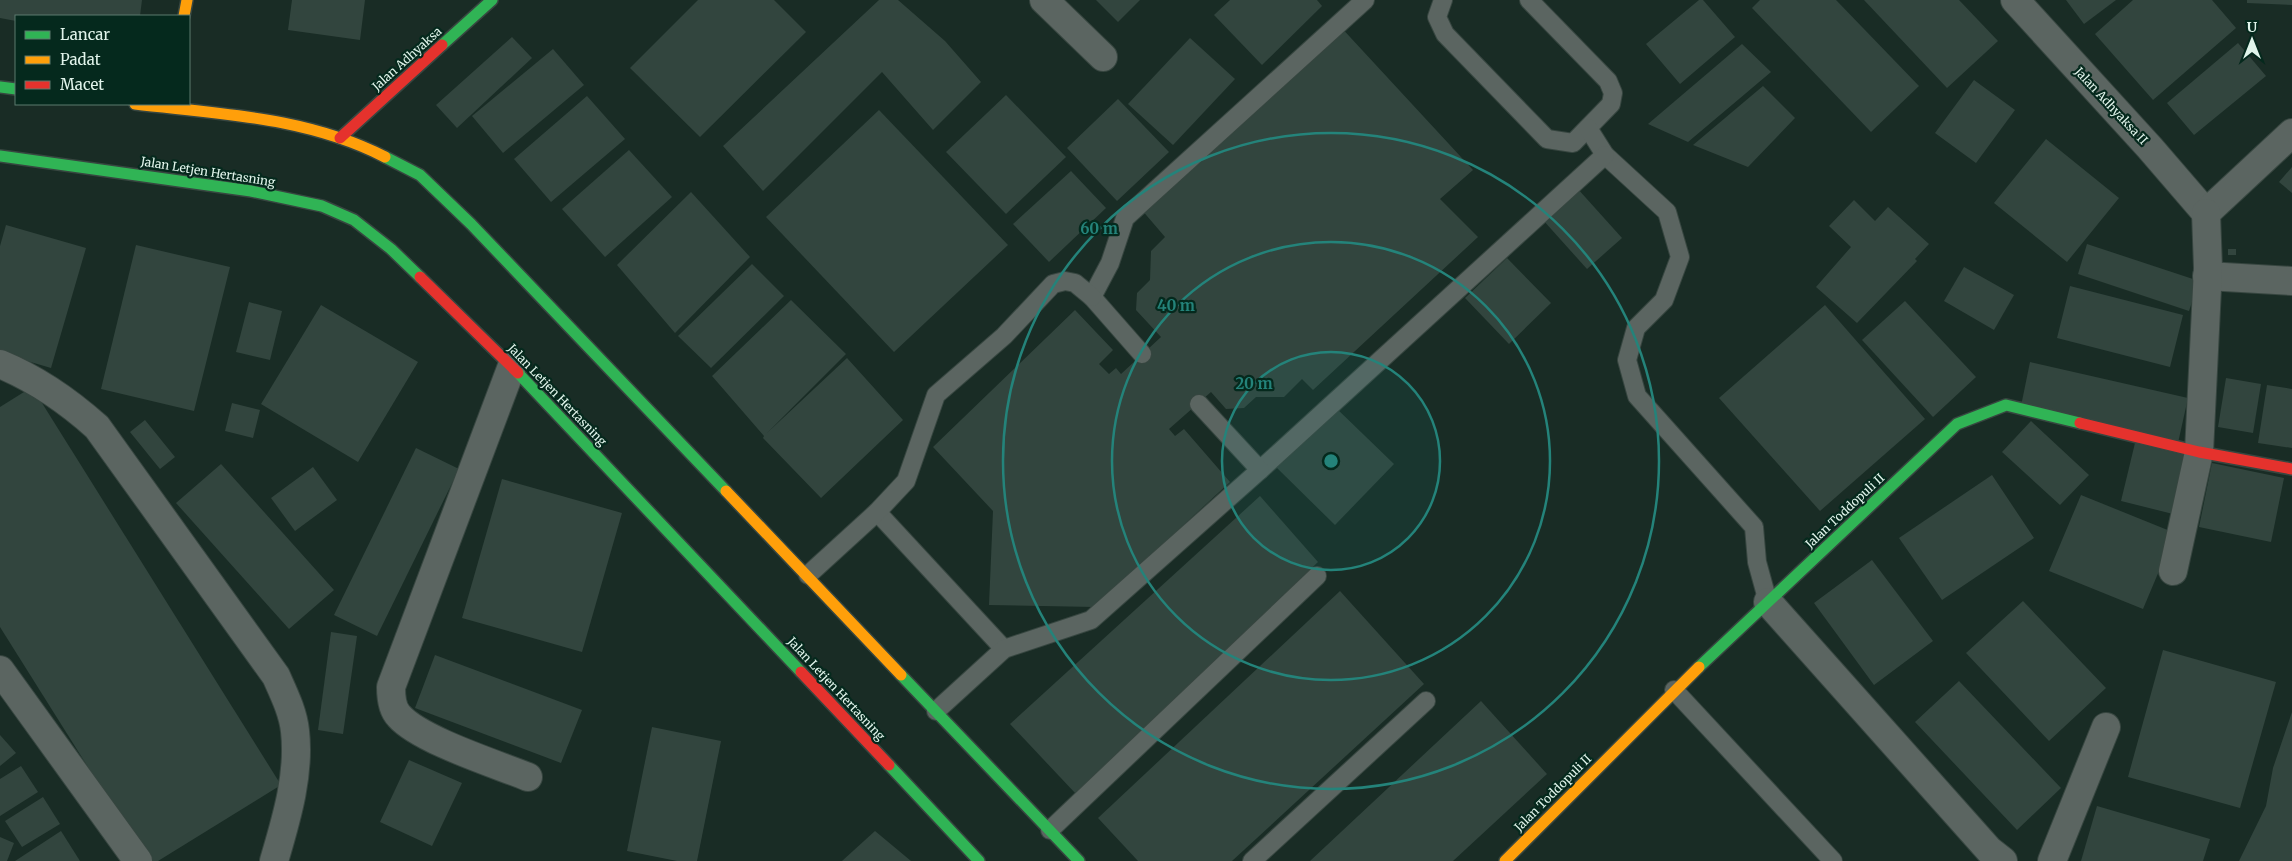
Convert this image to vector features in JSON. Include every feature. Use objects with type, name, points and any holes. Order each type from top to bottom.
[{"type":"main road","points":[[184,15],[187,0]]},
{"type":"main road","name":"Jalan Adhyaksa","points":[[340,138],[492,0]]},
{"type":"main road","points":[[0,87],[15,89]]},
{"type":"main road","points":[[152,105],[281,121],[340,138],[379,154],[420,175],[471,224],[1080,861]]},
{"type":"main road","name":"Jalan Letjen Hertasning","points":[[0,156],[251,191],[322,206],[354,220],[391,249],[512,366],[979,861]]},
{"type":"main road","name":"Jalan Toddopuli II","points":[[1505,861],[1674,690],[1957,424],[2006,404],[2199,452],[2292,468]]},
{"type":"street","points":[[1044,0],[1103,56]]},
{"type":"street","name":"Jalan Adhyaksa II","points":[[2015,0],[2150,148],[2206,213]]},
{"type":"street","points":[[2173,571],[2199,452],[2207,276],[2206,213],[2292,134]]},
{"type":"street","points":[[2207,276],[2292,281]]},
{"type":"street","points":[[0,364],[20,372],[71,403],[97,427],[276,676],[290,710],[295,731],[295,758],[288,807],[274,861]]},
{"type":"street","points":[[512,366],[391,687],[391,698],[397,715],[417,732],[528,777]]},
{"type":"street","points":[[1768,602],[1989,850],[2003,861]]},
{"type":"street","points":[[0,670],[138,861]]},
{"type":"street","points":[[2052,861],[2106,726]]},
{"type":"lane","points":[[1092,297],[1110,263],[1126,218],[1365,0]]},
{"type":"lane","points":[[1443,0],[1437,17],[1445,34],[1547,139],[1572,143],[1611,104],[1612,93],[1608,81],[1529,0]]},
{"type":"lane","points":[[1588,128],[1605,155],[1667,212],[1680,257],[1664,300],[1636,328],[1627,360],[1637,396],[1754,527],[1757,562],[1768,602]]},
{"type":"lane","points":[[936,712],[1004,649],[1091,620],[1260,470],[1605,155]]},
{"type":"lane","points":[[808,575],[876,512],[906,481],[936,396],[1004,336],[1053,284],[1065,281],[1075,283],[1092,297],[1142,354]]},
{"type":"lane","points":[[1199,404],[1260,470]]},
{"type":"lane","points":[[876,512],[1004,649]]},
{"type":"lane","points":[[1050,830],[1318,576]]},
{"type":"lane","points":[[1674,690],[1834,861]]},
{"type":"lane","points":[[1252,861],[1426,701]]},
{"type":"building","points":[[0,0],[142,0],[140,15],[15,15],[15,21],[0,18]]},
{"type":"building","points":[[292,0],[365,0],[360,40],[288,30]]},
{"type":"building","points":[[698,0],[774,0],[806,32],[700,137],[630,68]]},
{"type":"building","points":[[879,0],[898,0],[945,41],[981,82],[933,130],[882,72],[763,191],[723,146]]},
{"type":"building","points":[[1096,0],[1140,0],[1118,22]]},
{"type":"building","points":[[1230,0],[1317,0],[1322,6],[1262,65],[1214,15]]},
{"type":"building","points":[[1699,0],[1703,0],[1735,37],[1680,84],[1646,44]]},
{"type":"building","points":[[1760,0],[1836,0],[1919,86],[1871,132],[1752,8]]},
{"type":"building","points":[[1864,0],[1959,0],[1998,41],[1947,88]]},
{"type":"building","points":[[2066,0],[2116,0],[2084,24]]},
{"type":"building","points":[[2133,0],[2212,0],[2236,28],[2153,100],[2095,34]]},
{"type":"building","points":[[2247,0],[2292,0],[2292,5],[2247,3]]},
{"type":"building","points":[[1338,24],[1473,170],[1440,199],[1478,237],[1313,390],[1302,379],[1284,397],[1256,397],[1244,408],[1226,409],[1211,392],[1169,429],[1175,436],[1184,429],[1230,482],[1095,607],[989,605],[993,511],[933,447],[1075,310],[1113,350],[1099,364],[1109,374],[1116,368],[1121,374],[1161,337],[1136,310],[1137,293],[1150,280],[1151,251],[1165,237],[1141,209]]},
{"type":"building","points":[[512,37],[532,58],[457,128],[436,105]]},
{"type":"building","points":[[1190,38],[1235,79],[1173,145],[1128,104]]},
{"type":"building","points":[[2238,43],[2266,76],[2194,135],[2167,103]]},
{"type":"building","points":[[1742,44],[1771,72],[1688,142],[1648,124]]},
{"type":"building","points":[[553,49],[584,85],[503,153],[472,116]]},
{"type":"building","points":[[1974,80],[2015,110],[1976,163],[1935,133]]},
{"type":"building","points":[[1763,86],[1795,118],[1748,167],[1693,145]]},
{"type":"building","points":[[1006,95],[1066,157],[1006,214],[946,152]]},
{"type":"building","points":[[587,96],[625,139],[551,202],[514,159]]},
{"type":"building","points":[[1118,99],[1169,152],[1117,201],[1067,148]]},
{"type":"building","points":[[879,110],[1008,245],[894,352],[766,217]]},
{"type":"building","points":[[2046,139],[2119,198],[2067,262],[1994,203]]},
{"type":"building","points":[[629,150],[672,197],[605,257],[562,209]]},
{"type":"building","points":[[2292,167],[2292,193],[2279,182]]},
{"type":"building","points":[[1071,171],[1106,208],[1049,262],[1013,224]]},
{"type":"building","points":[[1577,188],[1622,238],[1587,269],[1543,220]]},
{"type":"building","points":[[691,192],[750,257],[675,333],[617,265]]},
{"type":"building","points":[[1854,200],[1875,221],[1888,207],[1929,244],[1915,259],[1917,261],[1857,323],[1816,287],[1851,247],[1829,226]]},
{"type":"building","points":[[6,225],[86,248],[51,368],[0,353],[0,246]]},
{"type":"building","points":[[2087,244],[2199,281],[2189,311],[2078,274]]},
{"type":"building","points":[[136,245],[230,267],[194,411],[101,389]]},
{"type":"building","points":[[2228,249],[2236,249],[2236,255],[2228,255]]},
{"type":"building","points":[[1507,258],[1551,303],[1509,344],[1465,298]]},
{"type":"building","points":[[752,264],[784,296],[711,368],[678,336]]},
{"type":"building","points":[[1964,267],[2014,295],[1994,330],[1944,301]]},
{"type":"building","points":[[2070,286],[2183,315],[2170,367],[2057,338]]},
{"type":"building","points":[[791,300],[846,354],[767,433],[847,358],[903,420],[821,498],[763,438],[764,436],[712,376]]},
{"type":"building","points":[[1905,301],[1976,377],[1933,417],[1862,340]]},
{"type":"building","points":[[249,302],[282,311],[270,360],[236,352]]},
{"type":"building","points":[[321,305],[418,362],[358,462],[261,404]]},
{"type":"building","points":[[1825,305],[1925,419],[1820,511],[1719,398]]},
{"type":"building","points":[[2030,362],[2188,398],[2178,443],[2021,406]]},
{"type":"building","points":[[2226,378],[2261,384],[2253,433],[2218,427]]},
{"type":"building","points":[[2267,385],[2292,389],[2292,448],[2258,443]]},
{"type":"building","points":[[32,387],[281,785],[158,861],[147,861],[0,627],[0,407]]},
{"type":"building","points":[[232,403],[260,410],[253,438],[225,431]]},
{"type":"building","points":[[1335,407],[1394,464],[1335,525],[1276,467]]},
{"type":"building","points":[[145,420],[175,457],[160,469],[130,432]]},
{"type":"building","points":[[2031,421],[2089,475],[2060,505],[2002,452]]},
{"type":"building","points":[[2135,443],[2188,456],[2173,514],[2121,501]]},
{"type":"building","points":[[416,448],[459,469],[377,636],[334,615]]},
{"type":"building","points":[[2212,463],[2284,478],[2271,542],[2199,527]]},
{"type":"building","points":[[221,464],[334,590],[289,629],[176,503]]},
{"type":"building","points":[[313,467],[337,500],[295,531],[271,498]]},
{"type":"building","points":[[1992,475],[2034,538],[1942,600],[1899,538]]},
{"type":"building","points":[[502,479],[622,513],[582,652],[462,618]]},
{"type":"building","points":[[2081,495],[2175,533],[2143,609],[2049,571]]},
{"type":"building","points":[[1260,496],[1318,562],[1076,794],[1010,724]]},
{"type":"building","points":[[1872,560],[1933,641],[1874,685],[1814,603]]},
{"type":"building","points":[[1340,591],[1424,684],[1232,861],[1138,861],[1098,818]]},
{"type":"building","points":[[2023,601],[2106,688],[2049,741],[1966,653]]},
{"type":"building","points":[[331,632],[357,636],[343,734],[318,730]]},
{"type":"building","points":[[2163,650],[2276,682],[2240,808],[2128,777]]},
{"type":"building","points":[[435,655],[582,710],[561,763],[415,708]]},
{"type":"building","points":[[1959,681],[2061,788],[2017,830],[1915,722]]},
{"type":"building","points":[[1481,701],[1547,774],[1453,861],[1310,861]]},
{"type":"building","points":[[2292,712],[2292,861],[2239,861],[2266,806],[2273,768]]},
{"type":"building","points":[[652,727],[721,741],[697,861],[677,861],[627,851]]},
{"type":"building","points":[[0,735],[16,753],[0,766]]},
{"type":"building","points":[[409,760],[462,783],[432,846],[380,822]]},
{"type":"building","points":[[21,766],[38,792],[0,816],[0,779]]},
{"type":"building","points":[[43,797],[60,824],[22,847],[5,821]]},
{"type":"building","points":[[2097,806],[2210,839],[2203,861],[2081,861]]},
{"type":"building","points":[[61,831],[80,861],[15,861]]},
{"type":"building","points":[[875,831],[911,861],[842,861]]},
{"type":"building","points":[[0,837],[14,843],[7,861],[0,861]]},
{"type":"traffic: fast","points":[[442,45],[492,0]]},
{"type":"traffic: fast","points":[[0,87],[15,89]]},
{"type":"traffic: fast","points":[[0,156],[251,191],[322,206],[354,220],[391,249],[420,277]]},
{"type":"traffic: fast","points":[[385,157],[420,175],[471,224],[726,491]]},
{"type":"traffic: fast","points":[[518,373],[801,672]]},
{"type":"traffic: fast","points":[[1699,667],[1957,424],[2006,405],[2080,423]]},
{"type":"traffic: fast","points":[[901,675],[1079,861]]},
{"type":"traffic: fast","points":[[889,765],[979,861]]},
{"type":"traffic: slow","points":[[184,15],[187,0]]},
{"type":"traffic: slow","points":[[144,105],[263,119],[294,125],[325,133],[385,157]]},
{"type":"traffic: slow","points":[[726,491],[901,675]]},
{"type":"traffic: slow","points":[[1505,861],[1699,667]]},
{"type":"traffic: jam","points":[[340,138],[442,45]]},
{"type":"traffic: jam","points":[[420,277],[518,373]]},
{"type":"traffic: jam","points":[[2080,423],[2199,452],[2292,469]]},
{"type":"traffic: jam","points":[[801,672],[889,765]]}]
